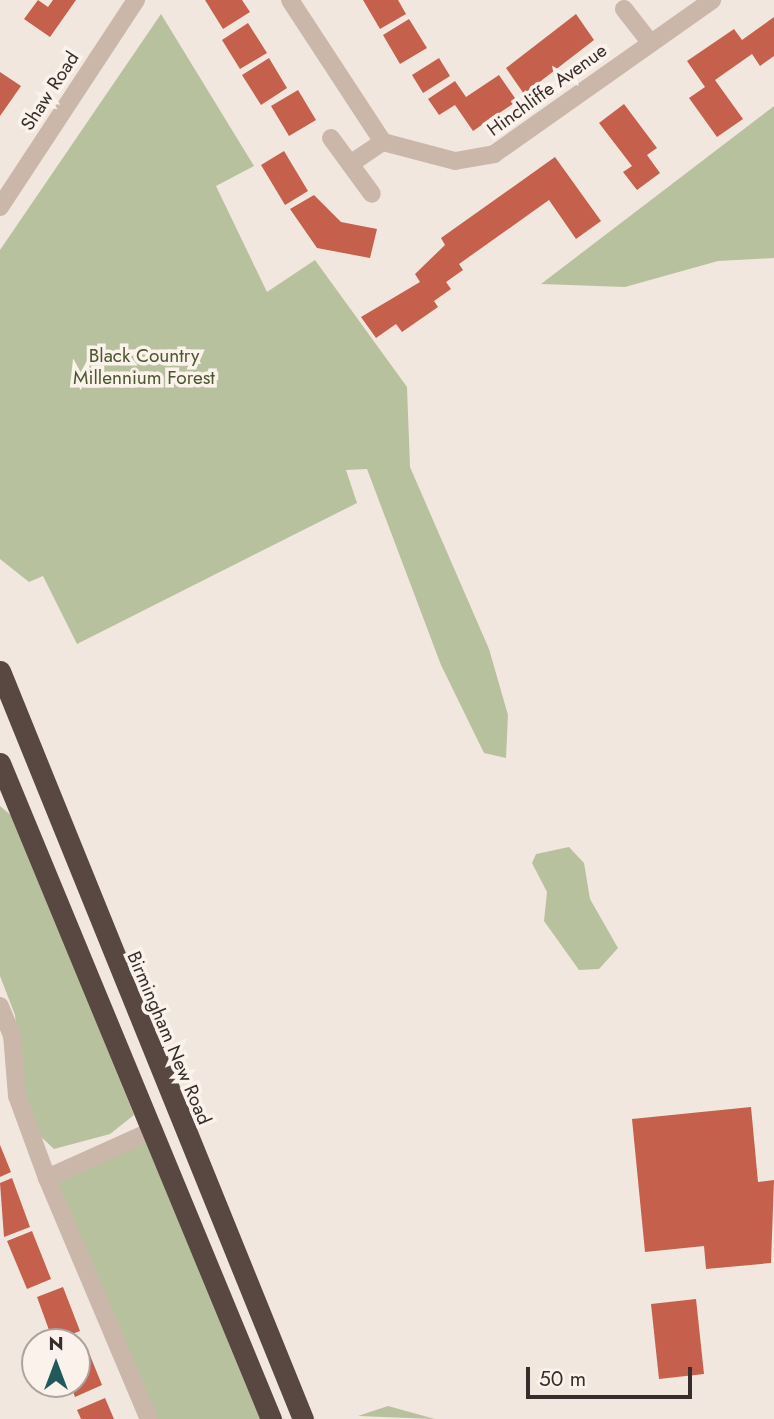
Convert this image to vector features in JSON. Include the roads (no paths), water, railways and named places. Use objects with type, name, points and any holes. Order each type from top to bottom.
[{"type":"highway","name":"Birmingham New Road","points":[[0,671],[303,1419]]},
{"type":"highway","points":[[0,763],[154,1130],[271,1419]]},
{"type":"street","name":"Shaw Road","points":[[0,207],[136,0]]},
{"type":"street","points":[[290,0],[383,142],[350,164]]},
{"type":"street","name":"Hinchliffe Avenue","points":[[383,142],[455,160],[494,154],[649,41],[712,0]]},
{"type":"street","points":[[624,9],[649,41]]},
{"type":"street","points":[[331,138],[372,194]]},
{"type":"street","points":[[0,1006],[12,1035],[18,1096],[47,1178],[149,1419]]},
{"type":"street","points":[[47,1178],[154,1130]]},
{"type":"park label","name":"Black Country Millennium Forest","points":[[144,367]]}]
